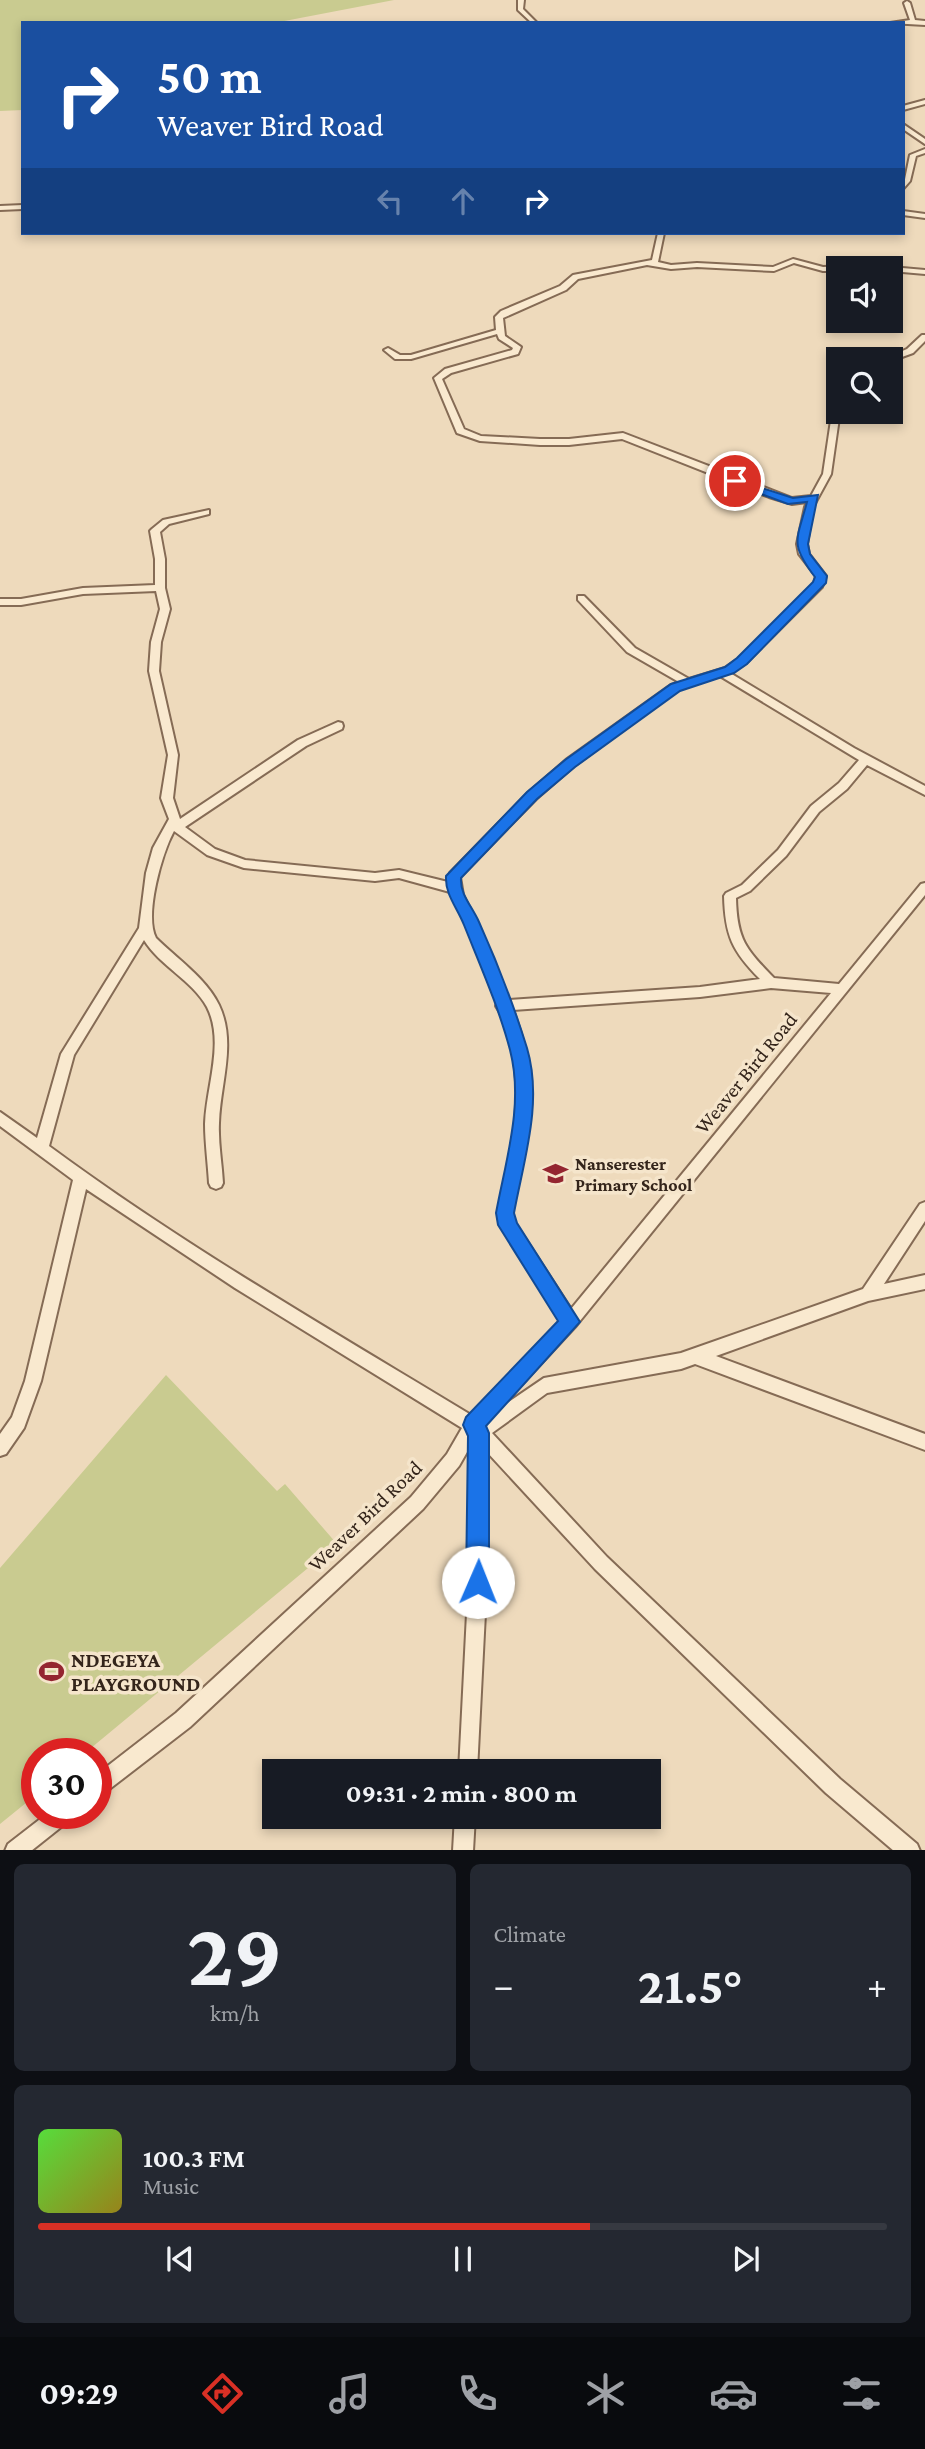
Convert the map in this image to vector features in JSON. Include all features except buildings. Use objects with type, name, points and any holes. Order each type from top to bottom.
[{"type":"street","points":[[521,0],[520,9],[533,21]]},
{"type":"street","points":[[906,3],[913,22]]},
{"type":"street","points":[[905,22],[925,23]]},
{"type":"street","points":[[905,107],[925,102]]},
{"type":"street","points":[[905,127],[925,142]]},
{"type":"street","points":[[905,183],[910,174],[913,155],[925,151]]},
{"type":"street","points":[[0,208],[21,207]]},
{"type":"street","points":[[905,213],[925,216]]},
{"type":"street","points":[[661,235],[657,259],[649,263],[576,276],[563,288],[499,317],[502,338],[517,347],[515,352],[448,371],[438,378],[460,431],[480,438],[540,442],[623,436],[772,495],[792,501],[814,498]]},
{"type":"street","points":[[649,263],[663,267],[697,265],[774,269],[793,261],[826,269]]},
{"type":"street","points":[[903,270],[925,272]]},
{"type":"street","points":[[388,350],[398,357],[411,357],[500,331]]},
{"type":"street","points":[[903,354],[910,351],[925,337]]},
{"type":"street","points":[[570,1322],[508,1225],[505,1213],[525,1106],[519,1049],[471,921],[453,888],[454,876],[532,796],[570,763],[687,682],[720,672],[742,661],[819,583],[821,576],[804,554],[802,544],[814,498],[827,474],[834,424]]},
{"type":"street","points":[[206,512],[166,523],[155,531],[161,568],[160,588],[165,609],[156,642],[154,671],[173,755],[167,798],[175,823],[189,839],[211,852],[244,864],[375,877],[399,874],[453,888]]},
{"type":"street","points":[[0,602],[20,602],[83,591],[160,588]]},
{"type":"street","points":[[581,598],[631,650],[687,682]]},
{"type":"street","points":[[720,672],[762,700],[925,792]]},
{"type":"street","points":[[41,1148],[68,1055],[145,929],[152,873],[159,848],[175,823],[302,743],[338,726]]},
{"type":"street","points":[[771,983],[739,950],[730,929],[730,896],[746,888],[782,853],[815,809],[843,786],[866,759]]},
{"type":"street","name":"Weaver Bird Road","points":[[112,1775],[183,1720],[417,1503],[476,1429],[570,1322],[925,887]]},
{"type":"street","points":[[145,929],[151,941],[213,1006],[220,1029],[220,1060],[212,1123],[216,1183]]},
{"type":"street","points":[[502,1006],[771,983],[843,989]]},
{"type":"street","points":[[0,1118],[81,1178],[240,1283],[476,1429],[601,1563],[833,1786],[911,1850]]},
{"type":"street","points":[[0,1448],[18,1422],[33,1381],[81,1178]]},
{"type":"street","points":[[868,1294],[925,1209]]},
{"type":"street","points":[[476,1429],[544,1386],[602,1377],[695,1356],[868,1294],[925,1282]]},
{"type":"street","points":[[695,1356],[925,1442]]},
{"type":"street","points":[[469,1759],[479,1554],[476,1429]]},
{"type":"street","points":[[15,1850],[42,1829]]},
{"type":"street","points":[[463,1850],[464,1829]]},
{"type":"green space","points":[[0,0],[394,0],[284,21],[21,21],[21,110],[0,111]]},
{"type":"green space","name":"NDEGEYA PLAYGROUND","points":[[166,1375],[277,1491],[285,1484],[337,1544],[103,1738],[21,1738],[21,1807],[0,1824],[0,1568]]},
{"type":"place","name":"Nanserester Primary School","points":[[555,1174]]},
{"type":"place","name":"NDEGEYA PLAYGROUND","points":[[51,1672]]},
{"type":"route","points":[[478,1582],[479,1433],[474,1425],[570,1322],[508,1225],[505,1213],[525,1106],[525,1084],[519,1049],[471,921],[453,888],[454,876],[532,796],[570,763],[676,687],[729,670],[742,661],[819,583],[821,576],[804,554],[802,544],[809,507],[814,498],[792,501],[735,481]]}]
